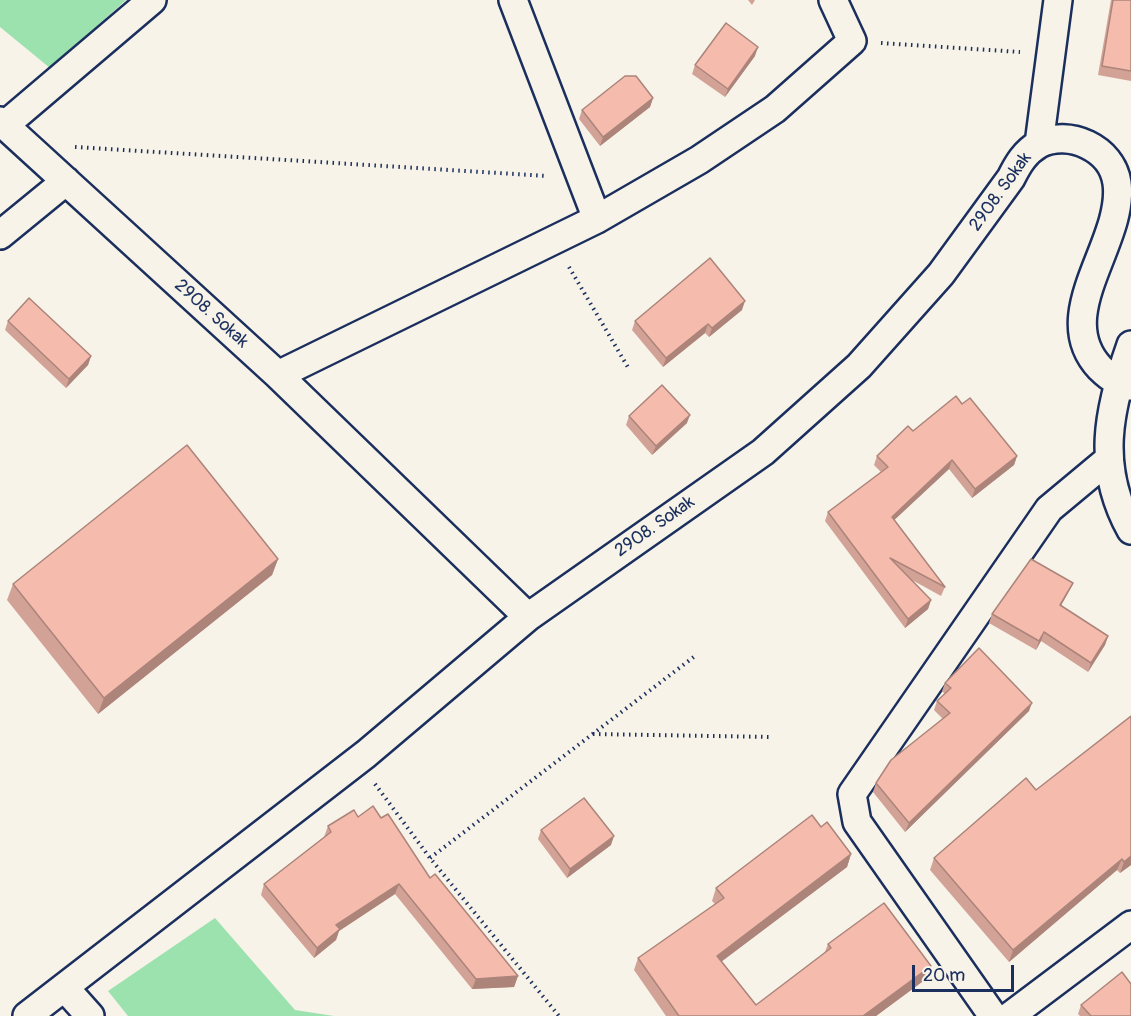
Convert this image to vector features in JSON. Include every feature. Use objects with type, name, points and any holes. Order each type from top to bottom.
[{"type":"street","points":[[2,123],[152,0]]},
{"type":"street","points":[[513,0],[597,219]]},
{"type":"street","points":[[278,375],[597,219],[699,160],[775,110],[852,41],[833,0]]},
{"type":"street","points":[[1039,144],[1058,0]]},
{"type":"street","name":"2908. Sokak","points":[[2,123],[278,375],[528,617],[763,452],[859,366],[941,274],[1011,178],[1018,162],[1039,144],[1065,138],[1082,141],[1098,150],[1110,164],[1117,180],[1118,197],[1114,215],[1082,320],[1084,341],[1093,360],[1107,375],[1124,383]]},
{"type":"street","points":[[0,235],[66,181]]},
{"type":"street","points":[[1131,345],[1124,383],[1109,416],[1109,459],[1117,505],[1131,530]]},
{"type":"street","points":[[993,1016],[857,822],[852,794],[1049,509],[1109,459]]},
{"type":"street","points":[[27,1016],[357,761],[528,617]]},
{"type":"street","points":[[1010,1016],[1131,925]]},
{"type":"street","points":[[65,988],[90,1016]]},
{"type":"path","points":[[852,41],[1051,54]]},
{"type":"path","points":[[74,147],[582,178]]},
{"type":"path","points":[[553,240],[629,369]]},
{"type":"path","points":[[430,858],[695,656]]},
{"type":"path","points":[[592,734],[772,737]]},
{"type":"path","points":[[357,761],[430,858],[559,1016]]},
{"type":"green space","points":[[0,0],[126,0],[50,68],[0,27]]},
{"type":"green space","points":[[215,918],[295,1010],[334,1016],[128,1016],[108,991]]},
{"type":"building","points":[[1113,0],[1131,0],[1131,71],[1102,66]]},
{"type":"building","points":[[726,23],[758,47],[728,89],[695,65]]},
{"type":"building","points":[[625,76],[636,76],[653,98],[603,137],[582,110]]},
{"type":"building","points":[[710,258],[745,301],[712,328],[708,324],[666,358],[635,321]]},
{"type":"building","points":[[29,298],[91,356],[69,379],[8,321]]},
{"type":"building","points":[[662,385],[690,415],[656,446],[629,416]]},
{"type":"building","points":[[956,396],[962,404],[970,398],[1017,456],[975,489],[952,460],[892,517],[945,587],[890,558],[931,600],[908,619],[828,512],[888,467],[877,456],[908,426],[913,431]]},
{"type":"building","points":[[187,445],[278,559],[104,698],[13,584]]},
{"type":"building","points":[[1031,559],[1073,583],[1060,605],[1108,636],[1091,663],[1044,632],[1039,641],[992,614]]},
{"type":"building","points":[[979,648],[1032,703],[909,823],[876,783],[891,760],[950,713],[937,701],[951,688],[945,683]]},
{"type":"building","points":[[1131,716],[1131,856],[1124,862],[1122,859],[1013,950],[934,858],[1026,778],[1036,790]]},
{"type":"building","points":[[584,798],[614,836],[570,869],[541,830]]},
{"type":"building","points":[[373,806],[381,818],[388,814],[430,878],[435,874],[518,976],[476,979],[399,884],[336,925],[340,929],[317,948],[264,884],[331,832],[328,826],[354,810],[358,817]]},
{"type":"building","points":[[812,815],[821,827],[827,822],[851,854],[717,956],[756,1005],[831,948],[828,944],[884,903],[931,966],[863,1016],[679,1016],[638,958],[724,898],[716,888]]},
{"type":"building","points":[[1122,972],[1131,984],[1131,1016],[1091,1016],[1081,1005]]}]
